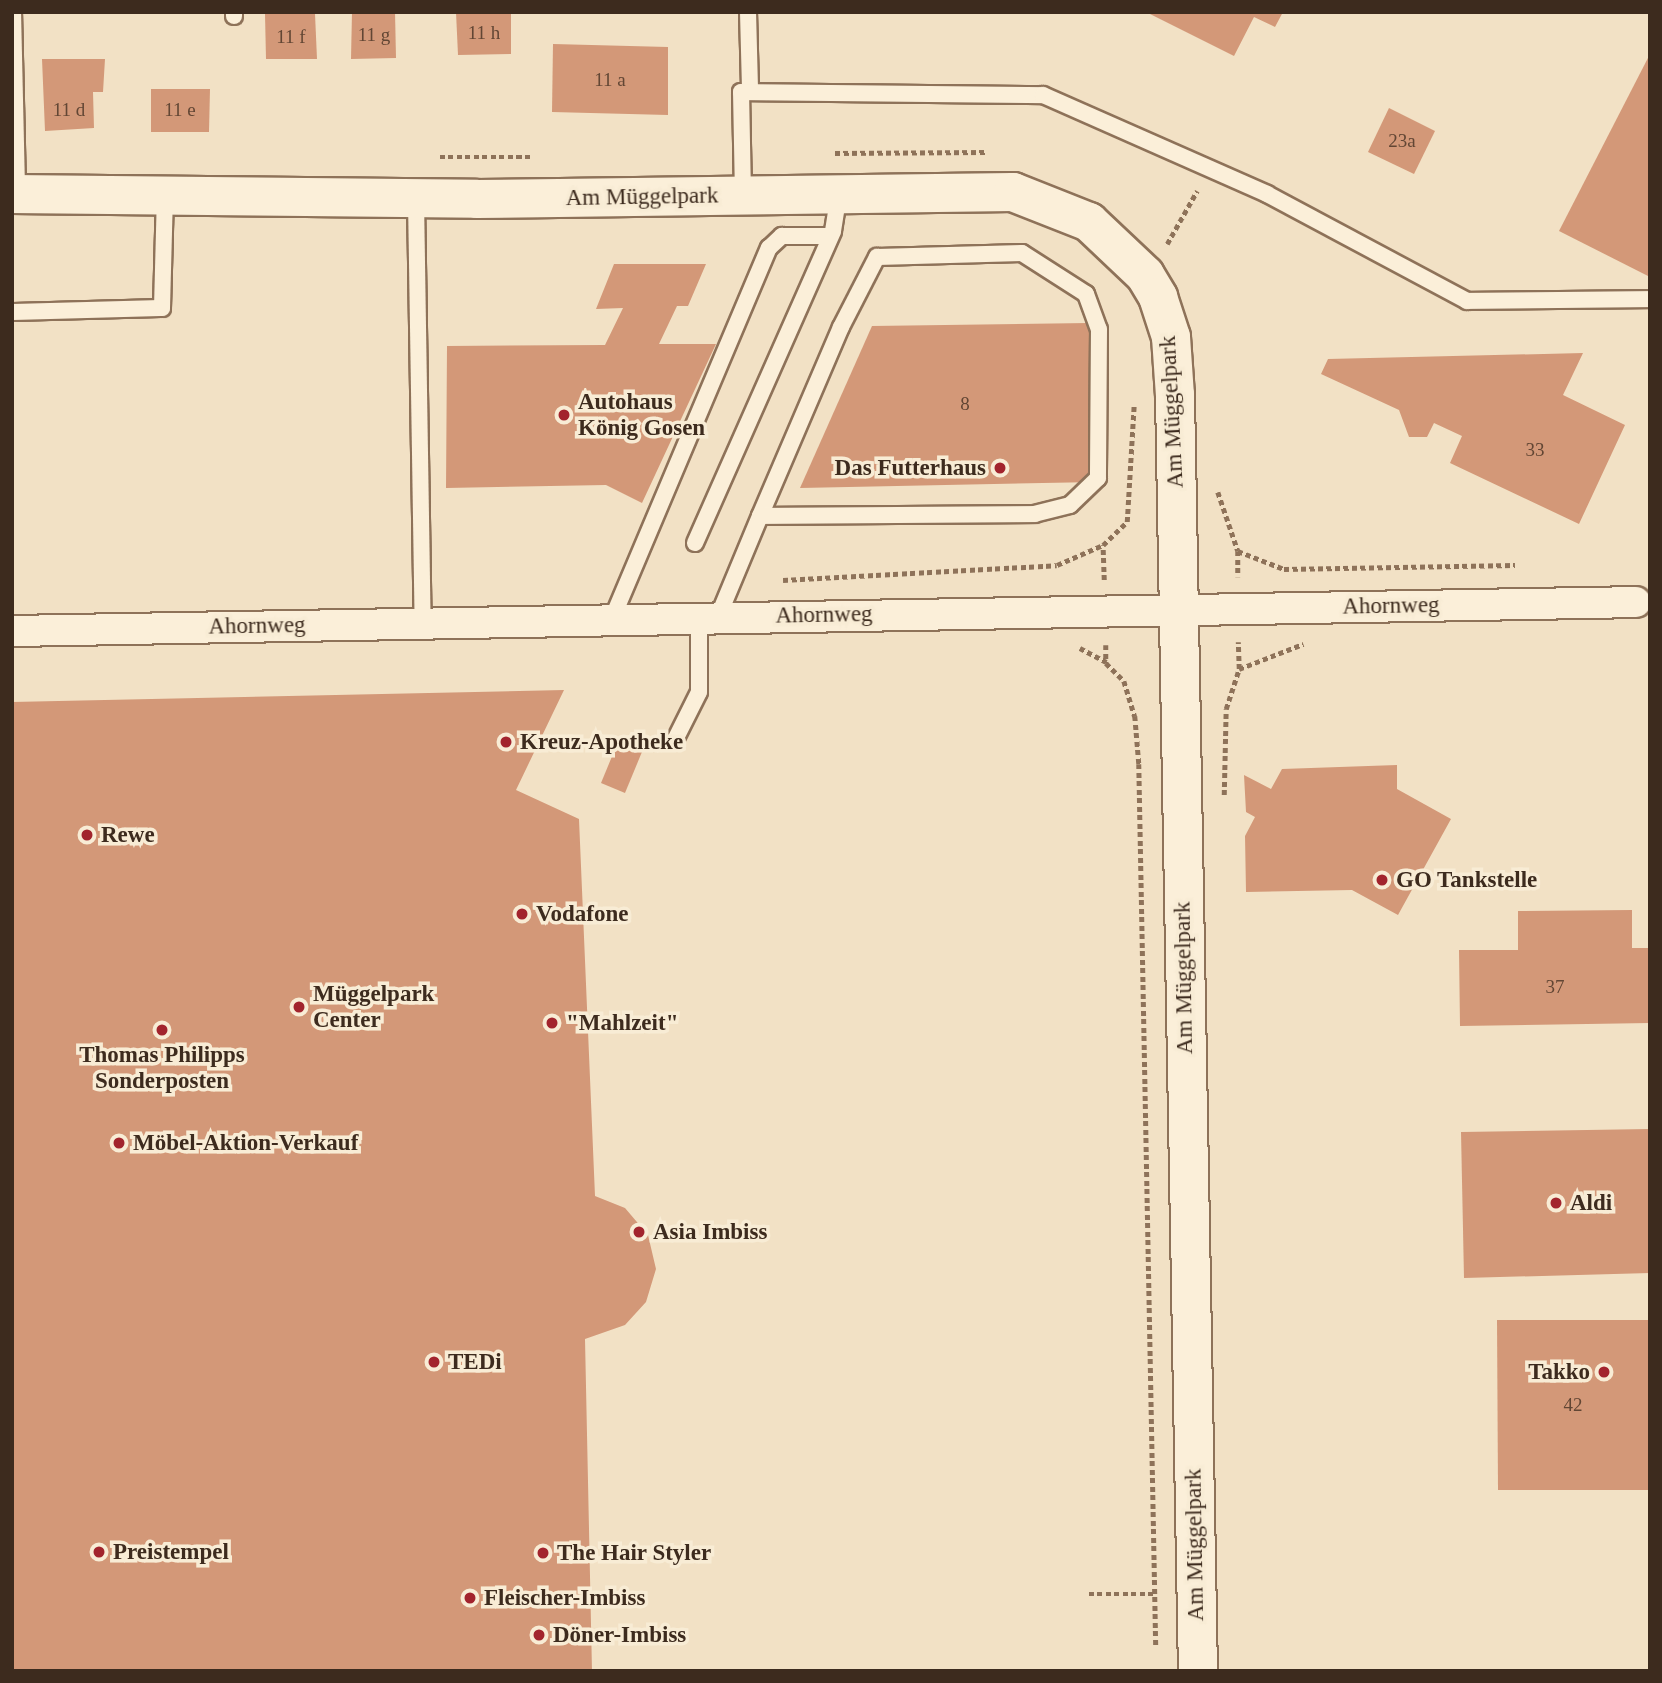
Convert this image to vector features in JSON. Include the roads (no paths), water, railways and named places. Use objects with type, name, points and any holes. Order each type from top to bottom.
[{"type":"main road","name":"Am Müggelpark","points":[[15,194],[416,199],[1013,192],[1089,222],[1145,275],[1158,297],[1171,337],[1180,611],[1198,1671]]},
{"type":"street","name":"Ahornweg","points":[[12,631],[1636,602]]},
{"type":"lane","points":[[13,12],[15,194]]},
{"type":"lane","points":[[748,12],[750,91]]},
{"type":"lane","points":[[743,195],[741,92],[1043,95],[1210,168],[1467,301],[1650,299]]},
{"type":"lane","points":[[695,543],[830,236],[839,193]]},
{"type":"lane","points":[[12,312],[162,307],[165,196]]},
{"type":"lane","points":[[416,199],[423,623]]},
{"type":"lane","points":[[612,619],[769,248],[782,236],[830,236]]},
{"type":"lane","points":[[676,738],[699,692],[708,618],[733,582],[760,516],[841,327],[877,257],[1022,253],[1086,294],[1100,328],[1098,478],[1070,505],[1035,514],[760,516]]},
{"type":"place","name":"Autohaus König Gosen","points":[[564,415]]},
{"type":"place","name":"Das Futterhaus","points":[[1000,468]]},
{"type":"place","name":"Kreuz-Apotheke","points":[[506,742]]},
{"type":"place","name":"Rewe","points":[[87,835]]},
{"type":"place","name":"GO Tankstelle","points":[[1382,880]]},
{"type":"place","name":"Vodafone","points":[[522,914]]},
{"type":"place","name":"Müggelpark Center","points":[[299,1007]]},
{"type":"place","name":"\"Mahlzeit\"","points":[[552,1023]]},
{"type":"place","name":"Thomas Philipps Sonderposten","points":[[162,1030]]},
{"type":"place","name":"Möbel-Aktion-Verkauf","points":[[119,1143]]},
{"type":"place","name":"Aldi","points":[[1556,1203]]},
{"type":"place","name":"Asia Imbiss","points":[[639,1232]]},
{"type":"place","name":"TEDi","points":[[434,1362]]},
{"type":"place","name":"Takko","points":[[1604,1372]]},
{"type":"place","name":"Preistempel","points":[[99,1552]]},
{"type":"place","name":"The Hair Styler","points":[[543,1553]]},
{"type":"place","name":"Fleischer-Imbiss","points":[[470,1598]]},
{"type":"place","name":"Döner-Imbiss","points":[[539,1635]]}]
